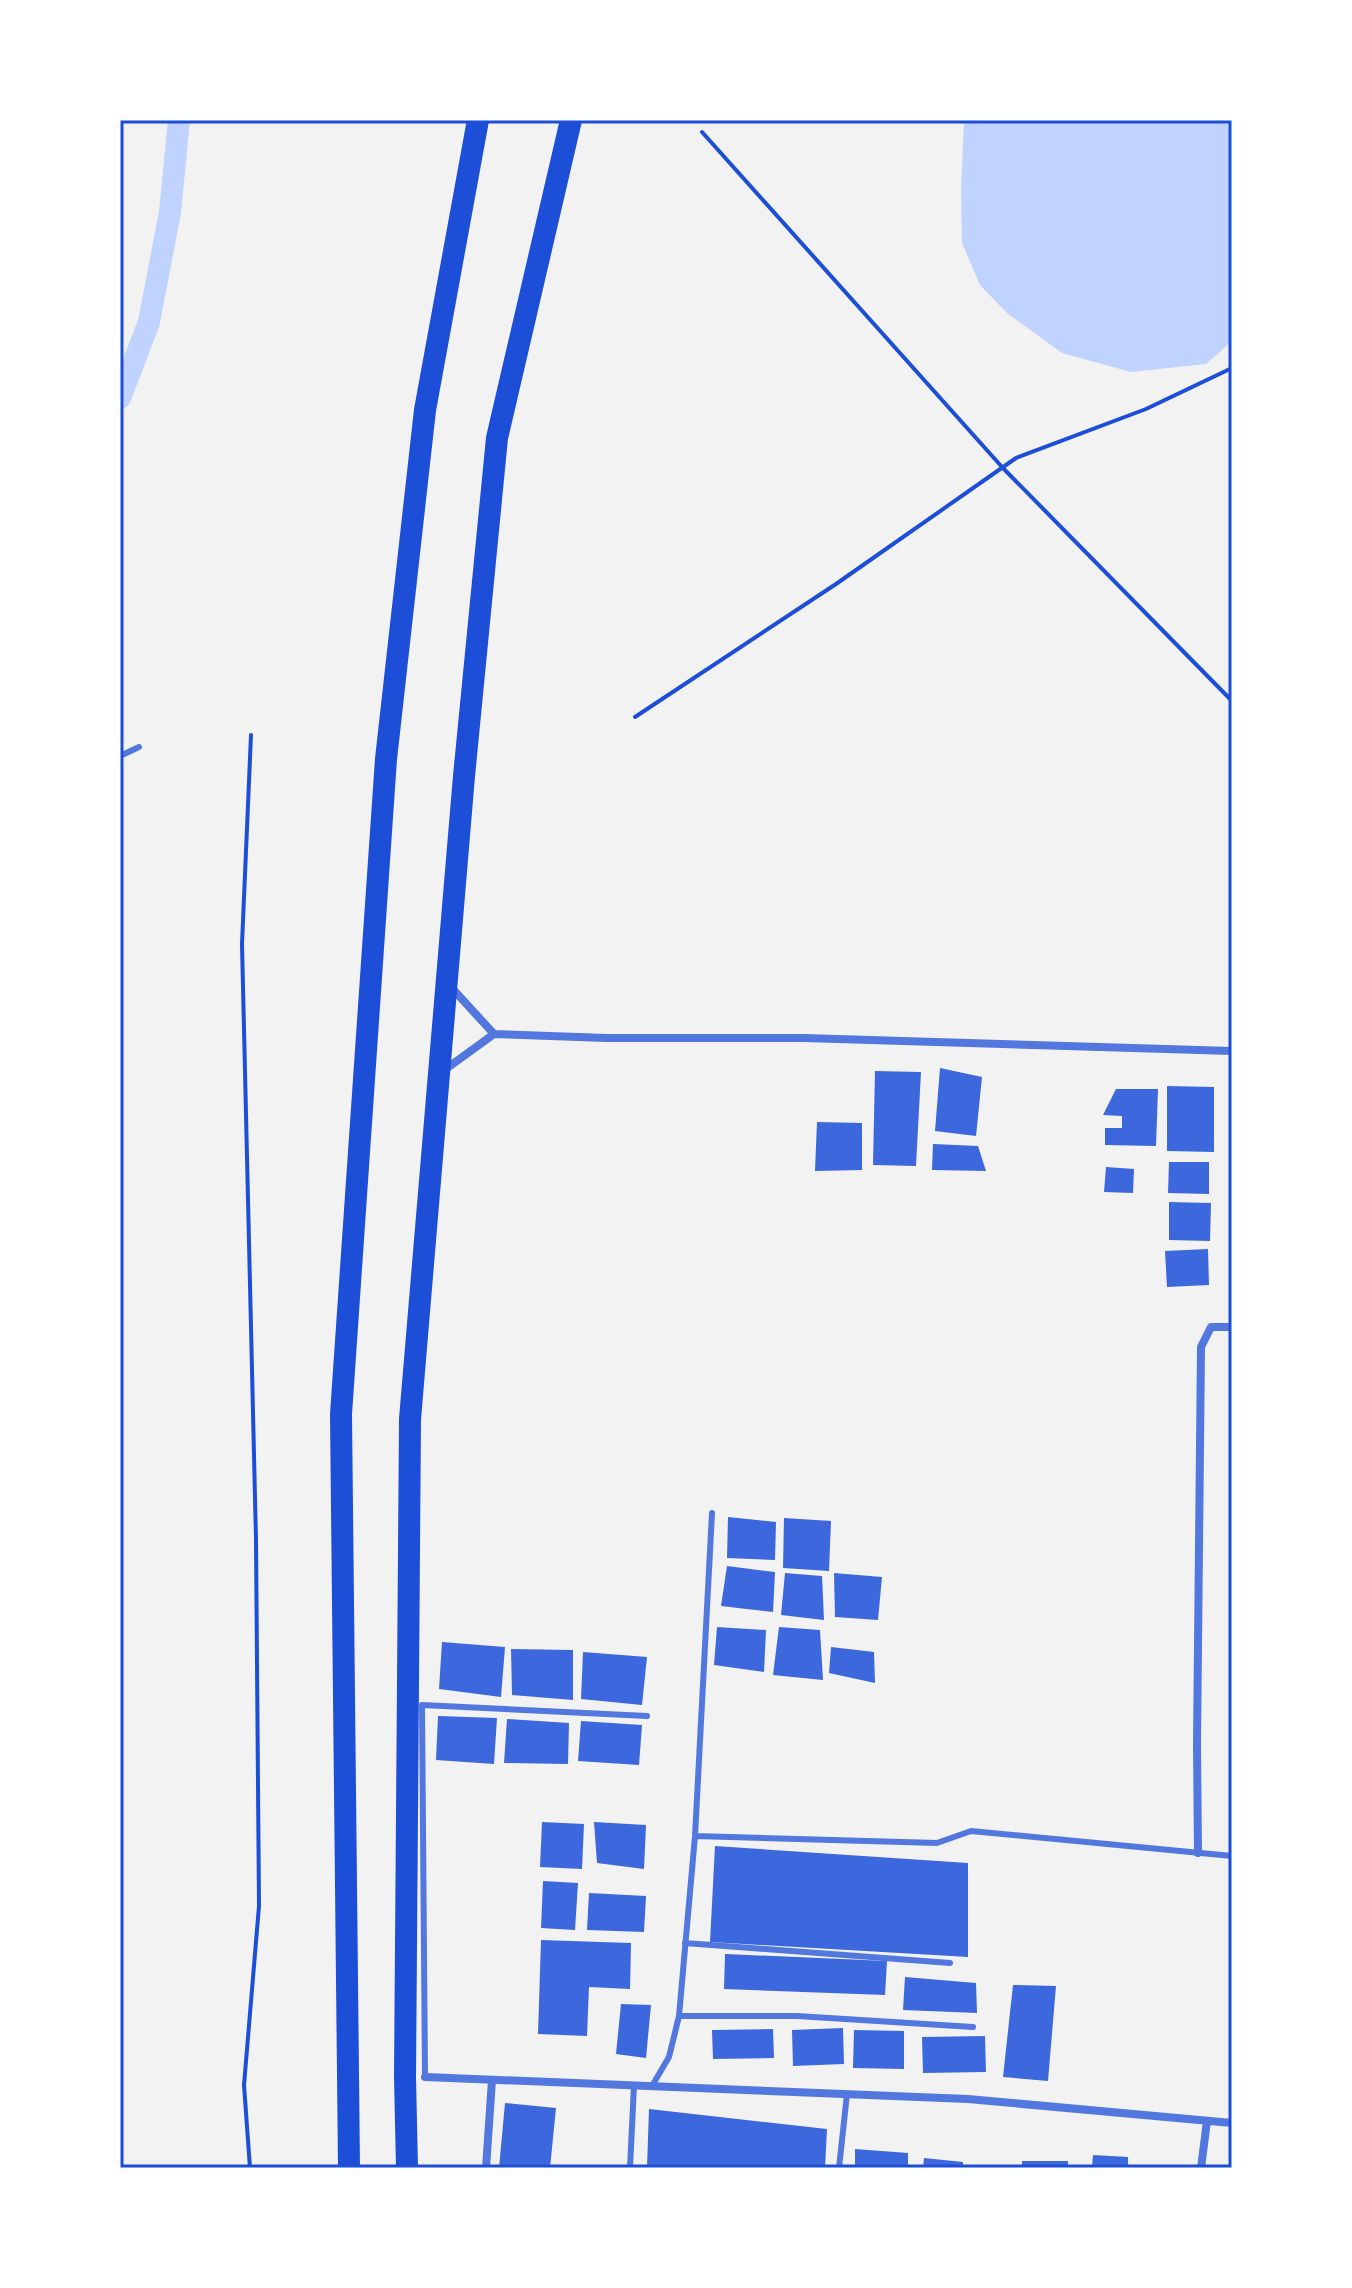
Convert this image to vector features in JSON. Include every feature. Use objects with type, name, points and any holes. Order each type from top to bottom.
[{"type":"highway","points":[[349,2168],[341,1414],[386,759],[425,410],[478,120]]},
{"type":"highway","points":[[407,2168],[410,1419],[497,438],[571,120]]},
{"type":"street","points":[[447,982],[494,1034]]},
{"type":"street","points":[[439,1073],[494,1034],[606,1038],[804,1038],[1232,1051]]},
{"type":"street","points":[[1198,1853],[1201,1347],[1211,1327],[1232,1327]]},
{"type":"street","points":[[425,2077],[968,2099],[1232,2123]]},
{"type":"street","points":[[486,2168],[492,2080]]},
{"type":"street","points":[[1201,2168],[1207,2121]]},
{"type":"lane","points":[[120,756],[139,747]]},
{"type":"lane","points":[[652,2086],[669,2057],[679,2016],[695,1836],[712,1513]]},
{"type":"lane","points":[[425,2077],[422,1705],[647,1716]]},
{"type":"lane","points":[[695,1836],[937,1843],[971,1831],[1232,1856]]},
{"type":"lane","points":[[685,1943],[950,1963]]},
{"type":"lane","points":[[679,2016],[797,2016],[973,2027]]},
{"type":"lane","points":[[630,2168],[634,2085]]},
{"type":"lane","points":[[839,2168],[847,2094]]},
{"type":"path","points":[[702,132],[1002,467],[1232,701]]},
{"type":"path","points":[[635,717],[836,584],[1016,458],[1146,409],[1232,368]]},
{"type":"path","points":[[250,2168],[244,2085],[259,1906],[256,1540],[242,944],[251,735]]},
{"type":"water","points":[[964,120],[1232,120],[1232,341],[1206,364],[1131,372],[1062,353],[1007,313],[980,285],[962,243]]},
{"type":"building","points":[[940,1068],[982,1077],[976,1136],[935,1131]]},
{"type":"building","points":[[875,1071],[921,1072],[916,1166],[873,1165]]},
{"type":"building","points":[[1167,1086],[1214,1087],[1214,1152],[1167,1151]]},
{"type":"building","points":[[1116,1089],[1158,1089],[1156,1146],[1105,1145],[1105,1128],[1122,1128],[1122,1116],[1103,1115]]},
{"type":"building","points":[[817,1122],[862,1123],[862,1170],[815,1171]]},
{"type":"building","points":[[933,1144],[978,1146],[986,1171],[932,1170]]},
{"type":"building","points":[[1169,1162],[1209,1162],[1209,1194],[1168,1193]]},
{"type":"building","points":[[1106,1167],[1134,1169],[1133,1193],[1104,1192]]},
{"type":"building","points":[[1169,1202],[1211,1203],[1210,1241],[1169,1240]]},
{"type":"building","points":[[1208,1249],[1209,1285],[1167,1287],[1165,1251]]},
{"type":"building","points":[[728,1517],[776,1522],[775,1560],[727,1558]]},
{"type":"building","points":[[784,1518],[831,1521],[829,1571],[783,1568]]},
{"type":"building","points":[[727,1566],[775,1572],[773,1612],[721,1606]]},
{"type":"building","points":[[785,1573],[822,1576],[824,1620],[781,1615]]},
{"type":"building","points":[[834,1573],[882,1577],[878,1620],[835,1617]]},
{"type":"building","points":[[717,1627],[766,1630],[764,1672],[714,1665]]},
{"type":"building","points":[[779,1627],[820,1630],[823,1680],[773,1675]]},
{"type":"building","points":[[442,1642],[505,1647],[501,1697],[439,1689]]},
{"type":"building","points":[[831,1647],[874,1652],[875,1683],[829,1673]]},
{"type":"building","points":[[511,1649],[573,1650],[573,1700],[512,1695]]},
{"type":"building","points":[[583,1652],[647,1657],[642,1705],[581,1699]]},
{"type":"building","points":[[438,1716],[497,1718],[494,1764],[436,1760]]},
{"type":"building","points":[[507,1719],[569,1723],[568,1764],[504,1763]]},
{"type":"building","points":[[581,1721],[642,1725],[639,1765],[578,1761]]},
{"type":"building","points":[[542,1822],[584,1824],[582,1869],[540,1867]]},
{"type":"building","points":[[594,1822],[646,1825],[644,1869],[597,1863]]},
{"type":"building","points":[[715,1846],[968,1863],[968,1957],[710,1942]]},
{"type":"building","points":[[543,1881],[578,1883],[575,1930],[541,1928]]},
{"type":"building","points":[[589,1893],[646,1896],[644,1932],[587,1930]]},
{"type":"building","points":[[541,1940],[631,1943],[630,1989],[589,1987],[587,2036],[538,2034]]},
{"type":"building","points":[[725,1954],[887,1961],[885,1995],[724,1989]]},
{"type":"building","points":[[905,1977],[976,1983],[977,2013],[903,2010]]},
{"type":"building","points":[[1013,1985],[1056,1986],[1048,2081],[1003,2077]]},
{"type":"building","points":[[621,2004],[651,2005],[646,2058],[616,2054]]},
{"type":"building","points":[[843,2028],[844,2064],[793,2066],[792,2030]]},
{"type":"building","points":[[773,2029],[774,2058],[713,2059],[712,2030]]},
{"type":"building","points":[[854,2030],[904,2031],[904,2069],[853,2068]]},
{"type":"building","points":[[985,2036],[986,2072],[923,2073],[922,2037]]},
{"type":"building","points":[[505,2103],[556,2108],[550,2168],[499,2168]]},
{"type":"building","points":[[649,2109],[827,2129],[825,2168],[647,2168]]},
{"type":"building","points":[[855,2149],[908,2153],[908,2168],[855,2168]]},
{"type":"building","points":[[1093,2155],[1128,2157],[1128,2168],[1092,2168]]},
{"type":"building","points":[[924,2158],[963,2162],[963,2168],[923,2168]]},
{"type":"building","points":[[1022,2161],[1068,2161],[1068,2168],[1022,2168]]},
{"type":"waterway","points":[[120,398],[149,322],[170,212],[179,120]]}]
